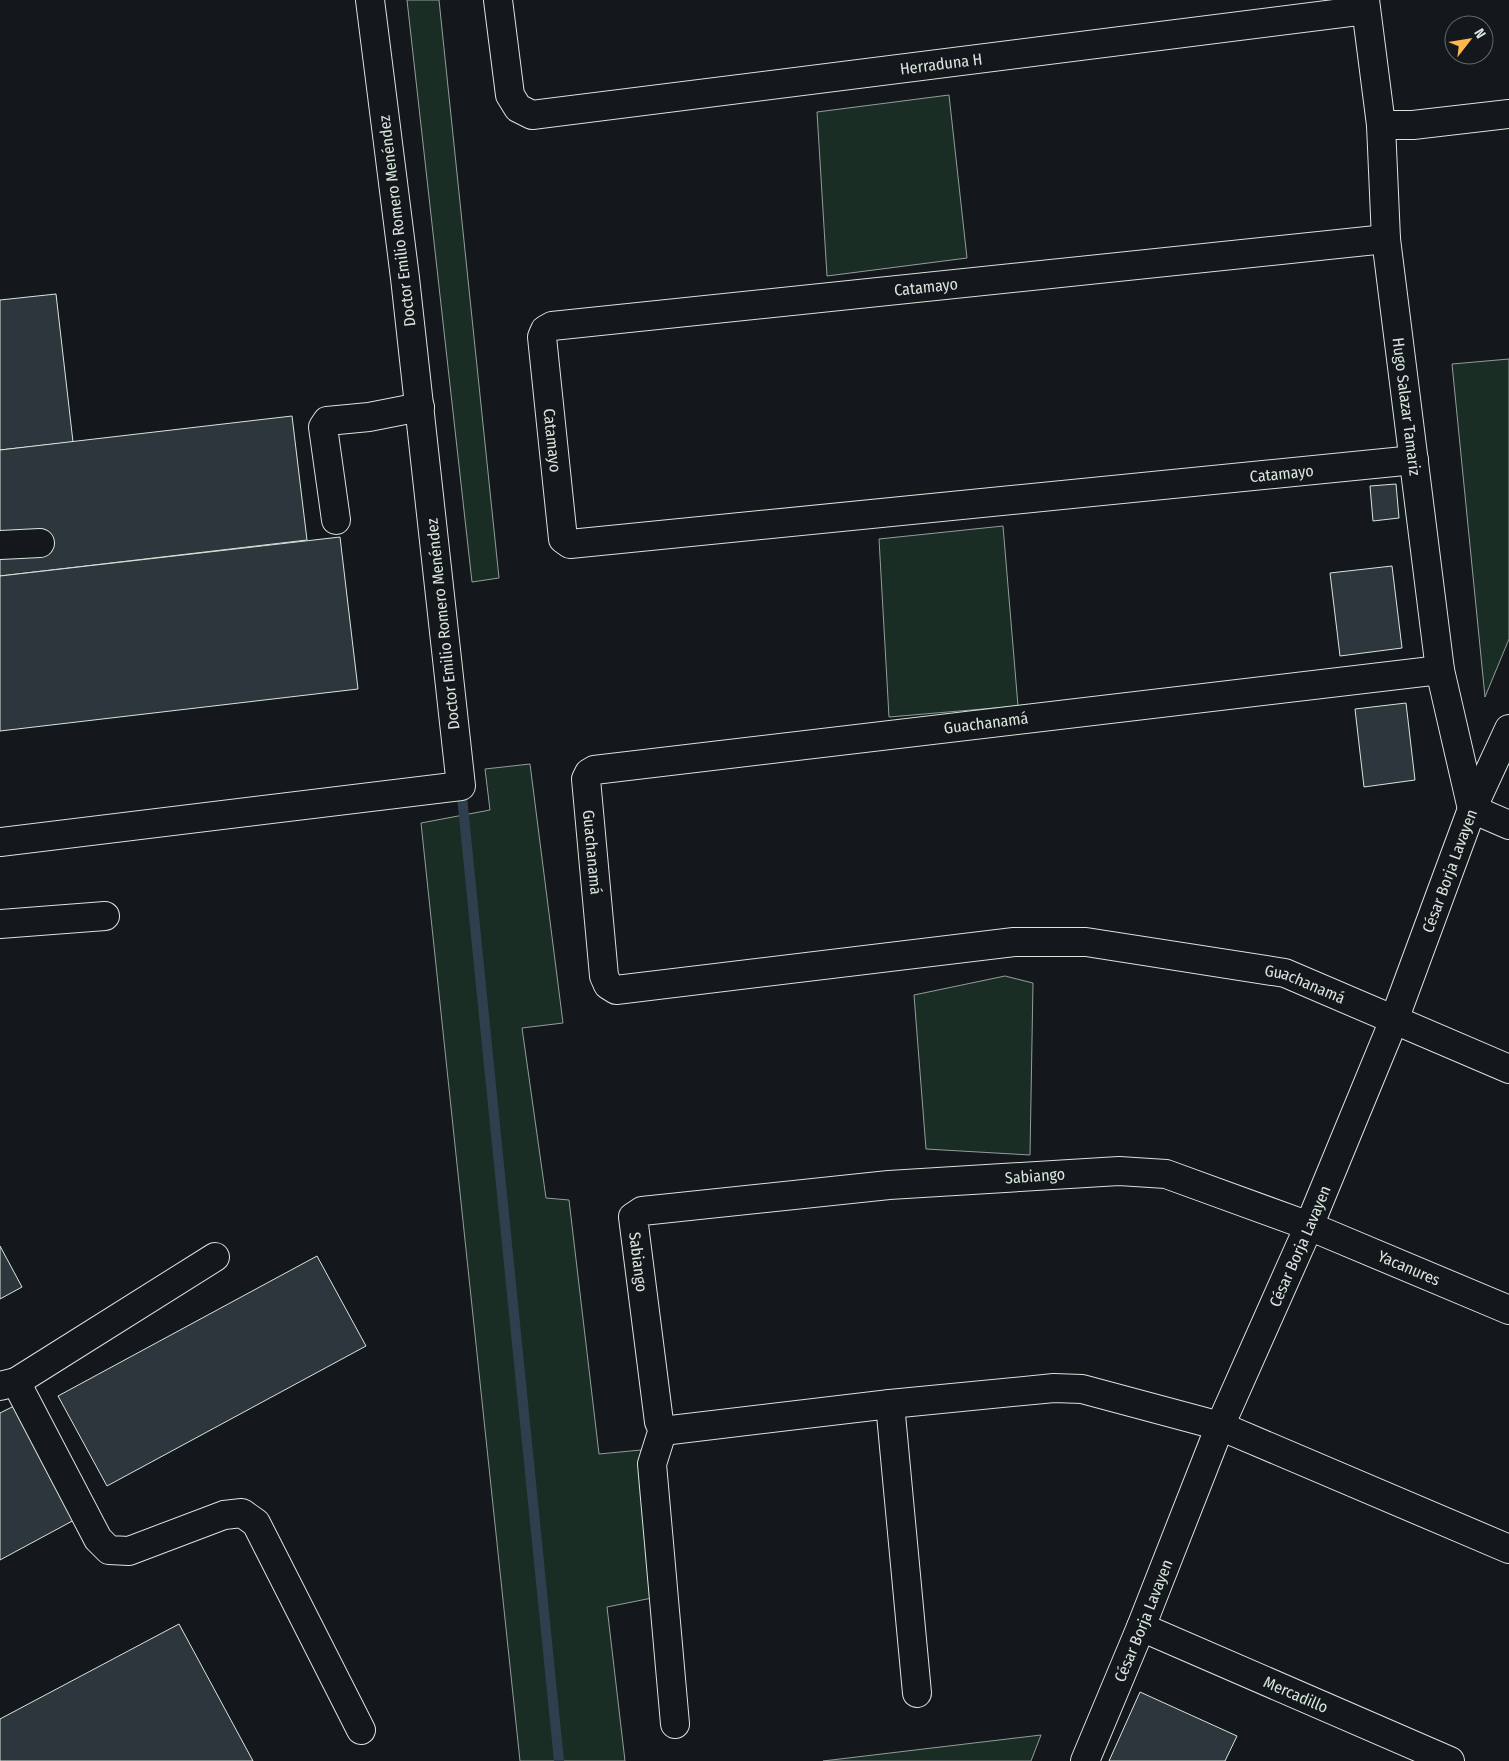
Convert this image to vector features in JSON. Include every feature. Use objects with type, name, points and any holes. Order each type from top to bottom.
[{"type":"street","name":"Doctor Emilio Romero Menéndez","points":[[0,842],[461,786],[420,408],[370,0]]},
{"type":"street","name":"Herraduna H","points":[[498,0],[510,95],[518,108],[532,115],[1365,5]]},
{"type":"street","name":"Hugo Salazar Tamariz","points":[[1365,5],[1381,125],[1386,239],[1440,670],[1472,809]]},
{"type":"street","points":[[1381,125],[1413,125],[1509,114]]},
{"type":"street","name":"Catamayo","points":[[1386,239],[552,326],[545,330],[542,337],[563,539],[570,544],[1414,460]]},
{"type":"street","points":[[336,520],[323,427],[328,422],[420,408]]},
{"type":"street","points":[[0,545],[40,543]]},
{"type":"street","name":"Guachanamá","points":[[1394,1020],[1285,973],[1086,942],[1014,942],[616,990],[608,985],[604,976],[586,778],[594,770],[1440,670]]},
{"type":"street","name":"César Borja Lavayen","points":[[1085,1761],[1142,1627],[1220,1426],[1309,1226],[1394,1020],[1472,809],[1509,729]]},
{"type":"street","points":[[1472,809],[1509,825]]},
{"type":"street","points":[[0,924],[105,916]]},
{"type":"street","points":[[1394,1020],[1509,1069]]},
{"type":"street","name":"Sabiango","points":[[664,1429],[659,1422],[634,1218],[642,1211],[889,1185],[1119,1171],[1166,1174],[1309,1226]]},
{"type":"street","name":"Yacanures","points":[[1309,1226],[1509,1310]]},
{"type":"street","points":[[215,1258],[8,1384],[98,1539],[109,1550],[129,1551],[224,1515],[242,1513],[256,1523],[360,1730]]},
{"type":"street","points":[[675,1724],[652,1464],[664,1429],[670,1430],[890,1404],[1054,1388],[1082,1389],[1220,1426],[1509,1549]]},
{"type":"street","points":[[890,1404],[917,1693]]},
{"type":"street","name":"Mercadillo","points":[[1142,1627],[1450,1761]]},
{"type":"green space","points":[[407,0],[439,0],[499,578],[472,582]]},
{"type":"green space","points":[[949,95],[967,258],[827,276],[817,112]]},
{"type":"green space","points":[[1509,359],[1509,639],[1485,697],[1452,364]]},
{"type":"green space","points":[[1003,526],[1018,706],[889,717],[879,539]]},
{"type":"green space","points":[[530,764],[563,1023],[522,1028],[546,1198],[569,1200],[599,1454],[641,1450],[657,1597],[607,1607],[625,1761],[520,1761],[421,823],[490,810],[485,769]]},
{"type":"green space","points":[[1005,976],[1033,983],[1030,1155],[926,1149],[914,995]]},
{"type":"green space","points":[[1041,1735],[1031,1761],[823,1761]]},
{"type":"building","points":[[56,294],[73,442],[0,450],[0,300]]},
{"type":"building","points":[[292,416],[307,540],[0,576],[0,450]]},
{"type":"building","points":[[1396,484],[1399,518],[1373,521],[1370,486]]},
{"type":"building","points":[[340,537],[358,689],[0,731],[0,576]]},
{"type":"building","points":[[1392,566],[1402,648],[1340,656],[1330,573]]},
{"type":"building","points":[[1406,703],[1415,780],[1364,787],[1355,709]]},
{"type":"building","points":[[0,1246],[22,1287],[0,1299]]},
{"type":"building","points":[[317,1256],[366,1346],[107,1486],[58,1396]]},
{"type":"building","points":[[14,1406],[76,1519],[0,1560],[0,1413]]},
{"type":"building","points":[[179,1624],[253,1761],[0,1761],[0,1719]]},
{"type":"building","points":[[1140,1692],[1237,1736],[1225,1761],[1109,1761]]},
{"type":"waterway","points":[[461,787],[559,1761]]}]
